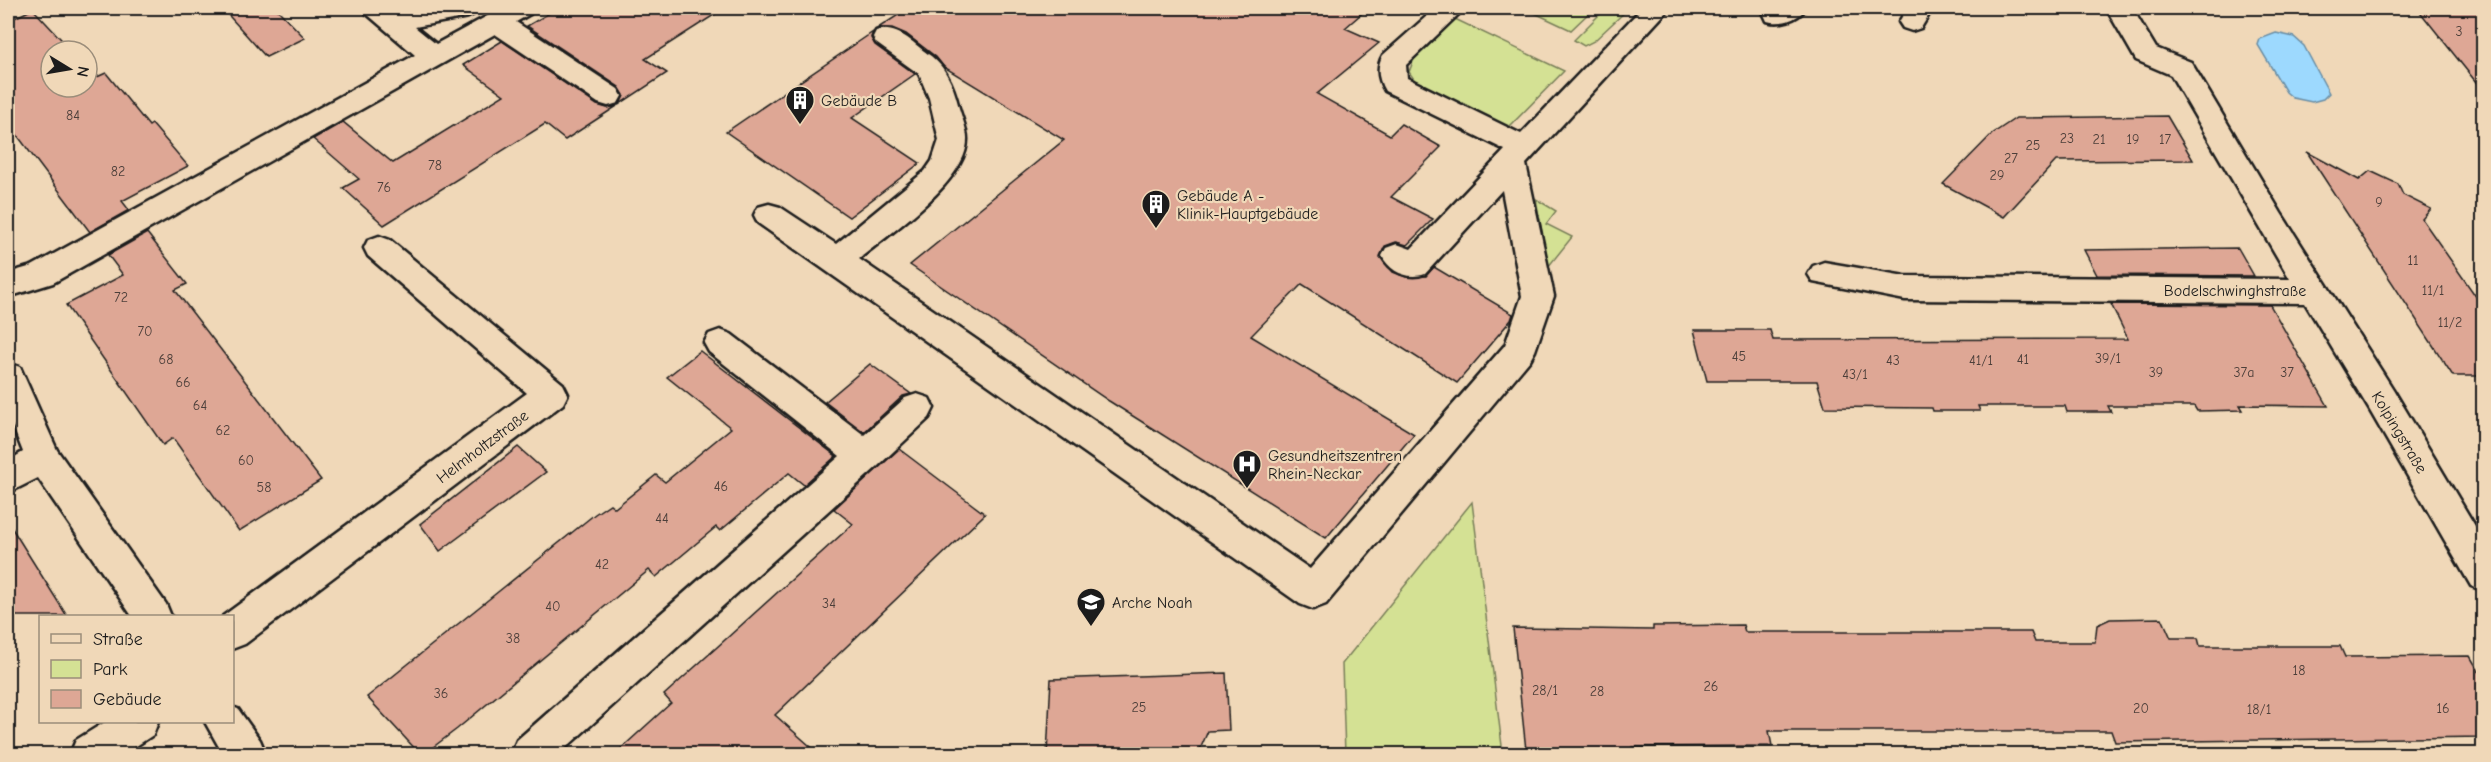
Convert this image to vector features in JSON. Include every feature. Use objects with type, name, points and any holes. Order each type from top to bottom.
[{"type":"street","points":[[385,15],[459,11],[465,8]]},
{"type":"street","points":[[8,285],[42,275],[521,8]]},
{"type":"street","points":[[1452,8],[1393,62],[1392,74],[1395,84],[1518,155]]},
{"type":"street","points":[[1397,256],[1414,266],[1657,8]]},
{"type":"street","points":[[1774,8],[1776,15],[1793,8]]},
{"type":"street","points":[[385,15],[434,57]]},
{"type":"street","name":"Bodelschwinghstraße","points":[[2123,15],[2146,54],[2181,69],[2314,291]]},
{"type":"street","points":[[496,22],[608,96]]},
{"type":"street","points":[[837,260],[935,179],[946,163],[953,140],[943,98],[931,69],[886,37]]},
{"type":"street","points":[[769,215],[1313,592],[1519,351],[1538,296],[1518,155]]},
{"type":"street","name":"Helmholtzstraße","points":[[234,631],[551,394],[379,248]]},
{"type":"street","name":"Bodelschwinghstraße","points":[[1824,274],[1905,288],[2314,291]]},
{"type":"street","name":"Kolpingstraße","points":[[2314,291],[2484,575]]},
{"type":"street","points":[[720,343],[866,456]]},
{"type":"street","points":[[8,376],[43,458],[152,615]]},
{"type":"street","points":[[531,754],[917,408]]},
{"type":"street","points":[[8,478],[43,458]]},
{"type":"street","points":[[90,754],[137,723]]},
{"type":"street","points":[[225,723],[246,754]]},
{"type":"green space","points":[[1524,8],[1594,8],[1571,30]]},
{"type":"green space","points":[[1606,8],[1629,8],[1594,41],[1584,46],[1574,40]]},
{"type":"green space","points":[[1455,19],[1564,71],[1510,126],[1499,127],[1418,85],[1409,72],[1414,59]]},
{"type":"green space","points":[[1536,199],[1556,211],[1546,224],[1572,237],[1548,267]]},
{"type":"green space","points":[[1472,502],[1503,754],[1345,754],[1342,664]]},
{"type":"water","points":[[2276,33],[2294,37],[2304,46],[2329,93],[2323,99],[2312,102],[2293,98],[2286,92],[2258,45],[2260,39]]},
{"type":"building","points":[[222,8],[276,8],[305,38],[266,57]]},
{"type":"building","points":[[558,8],[725,8],[645,59],[667,73],[620,104],[624,95],[619,87],[527,26]]},
{"type":"building","name":"Gebäude A - Klinik-Hauptgebäude","points":[[909,8],[1368,8],[1345,28],[1379,43],[1317,94],[1390,135],[1401,124],[1441,147],[1391,197],[1433,219],[1407,245],[1396,242],[1385,246],[1380,257],[1393,272],[1406,277],[1426,276],[1434,267],[1513,314],[1511,320],[1457,383],[1302,284],[1251,336],[1414,434],[1326,538],[1109,401],[910,265],[1064,140],[944,67],[936,57],[906,34],[892,28],[878,28]]},
{"type":"building","points":[[2417,8],[2484,8],[2484,92]]},
{"type":"building","points":[[33,9],[61,39],[39,39],[39,99],[99,99],[99,76],[106,73],[149,126],[152,124],[188,166],[122,201],[129,210],[90,232],[8,123],[8,21]]},
{"type":"building","name":"Gebäude B","points":[[873,32],[871,38],[875,45],[915,74],[852,118],[920,163],[849,217],[726,132]]},
{"type":"building","points":[[502,41],[597,105],[607,108],[617,106],[565,140],[545,124],[384,225],[343,188],[359,179],[313,139],[343,122],[393,163],[504,95],[463,65]]},
{"type":"building","points":[[2167,116],[2193,160],[2056,161],[2004,217],[1943,184],[1992,134],[2016,118]]},
{"type":"building","points":[[2307,152],[2359,180],[2370,171],[2398,184],[2403,195],[2431,209],[2422,219],[2484,308],[2484,376],[2453,376]]},
{"type":"building","points":[[147,233],[187,284],[175,290],[321,480],[239,531],[173,438],[163,445],[66,305],[123,275],[108,255]]},
{"type":"building","points":[[2238,248],[2254,276],[2097,275],[2084,250]]},
{"type":"building","points":[[2111,304],[2270,305],[2328,406],[2240,405],[2243,410],[2197,411],[2194,406],[2108,406],[2111,412],[2067,412],[2065,406],[1978,406],[1980,411],[1825,407],[1817,381],[1707,381],[1694,330],[1770,330],[1773,340],[2128,339]]},
{"type":"building","points":[[700,351],[836,456],[804,485],[789,473],[720,531],[716,527],[656,577],[649,570],[457,729],[424,754],[420,754],[367,697],[595,514],[610,504],[615,508],[656,475],[665,482],[731,428],[667,377]]},
{"type":"building","points":[[870,364],[911,394],[903,396],[864,432],[825,402]]},
{"type":"building","points":[[518,447],[546,472],[440,551],[420,524]]},
{"type":"building","points":[[899,449],[985,514],[775,715],[819,754],[615,754],[671,703],[664,695],[853,524],[834,509]]},
{"type":"building","points":[[8,522],[66,615],[8,616]]},
{"type":"building","points":[[2162,618],[2171,638],[2198,638],[2200,646],[2340,646],[2345,657],[2470,656],[2484,680],[2484,737],[2115,742],[2111,731],[1769,731],[1772,746],[1632,747],[1633,753],[1526,750],[1513,628],[1653,630],[1653,626],[1743,625],[1745,632],[2031,632],[2035,642],[2095,642],[2097,625],[2110,619]]},
{"type":"building","points":[[1226,673],[1229,730],[1208,731],[1198,754],[1047,754],[1051,679]]},
{"type":"place","name":"Gebäude B","points":[[800,126]]},
{"type":"place","name":"Gebäude A - Klinik-Hauptgebäude","points":[[1156,230]]},
{"type":"place","name":"Gesundheitszentren Rhein-Neckar","points":[[1247,490]]},
{"type":"place","name":"Arche Noah","points":[[1091,628]]}]
